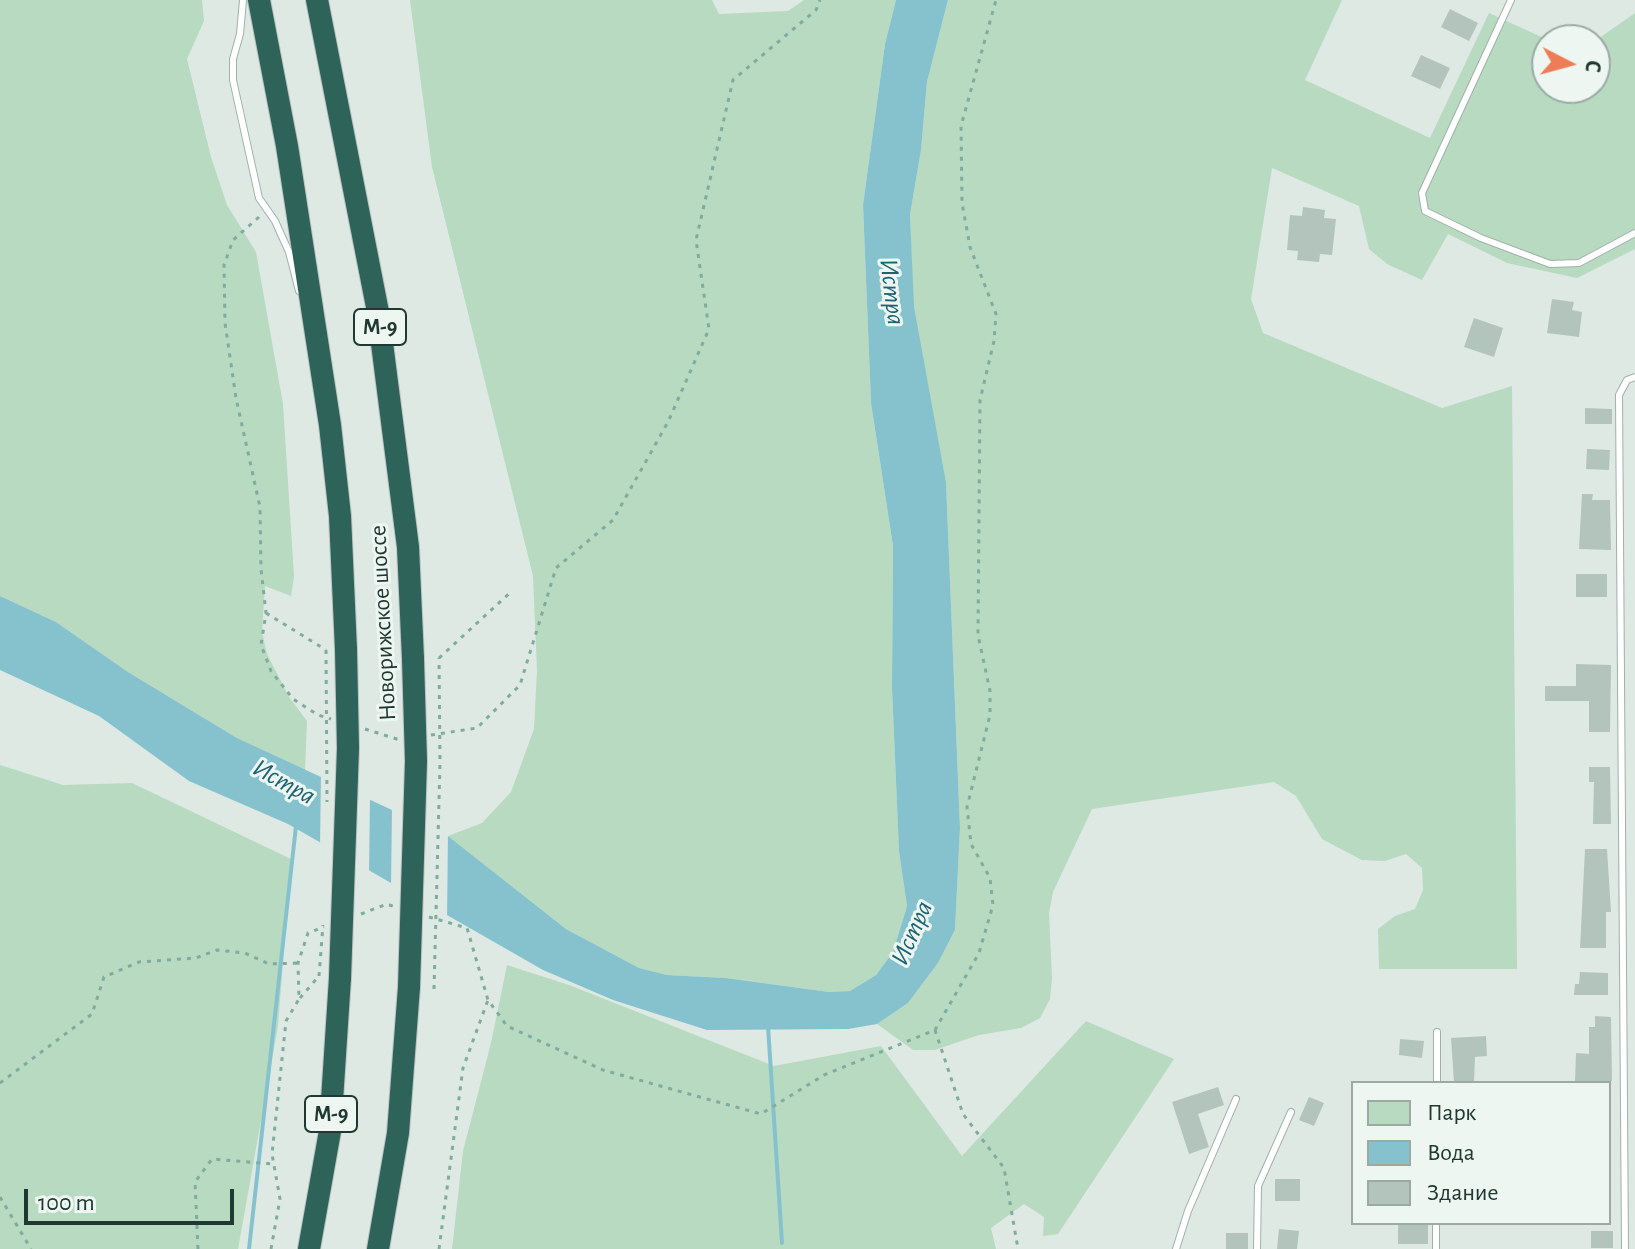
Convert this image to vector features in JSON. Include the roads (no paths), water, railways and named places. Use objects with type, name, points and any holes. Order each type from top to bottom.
[{"type":"highway","name":"Новорижское шоссе","points":[[259,0],[287,146],[330,425],[340,516],[336,650],[348,748],[330,977],[330,1131],[309,1249]]},
{"type":"highway","name":"Новорижское шоссе","points":[[317,0],[378,312],[408,547],[416,761],[409,987],[398,1133],[378,1249]]},
{"type":"lane","points":[[243,0],[240,34],[233,59],[233,80],[253,179],[259,198],[275,221],[289,252],[330,425]]},
{"type":"lane","points":[[1511,0],[1422,193],[1425,211],[1481,238],[1550,264],[1579,263],[1635,233]]},
{"type":"lane","points":[[1625,1249],[1619,395],[1627,380],[1635,377]]},
{"type":"lane","points":[[1437,1032],[1437,1081]]},
{"type":"lane","points":[[1176,1249],[1188,1211],[1236,1099]]},
{"type":"lane","points":[[1257,1249],[1258,1186],[1291,1112]]},
{"type":"lane","points":[[1436,1225],[1436,1249]]},
{"type":"water","name":"Истра","points":[[896,0],[948,0],[927,82],[921,150],[910,215],[914,307],[946,482],[960,828],[955,930],[938,963],[908,1003],[877,1024],[848,1029],[707,1030],[613,1000],[543,970],[288,824],[189,781],[99,716],[0,670],[0,596],[56,622],[128,672],[237,738],[448,836],[566,929],[639,968],[667,975],[726,978],[829,992],[850,991],[876,975],[893,952],[907,906],[899,851],[892,688],[893,546],[871,403],[863,205],[885,44]]},
{"type":"waterway","points":[[249,1249],[296,826]]},
{"type":"waterway","points":[[768,1026],[782,1243]]}]
